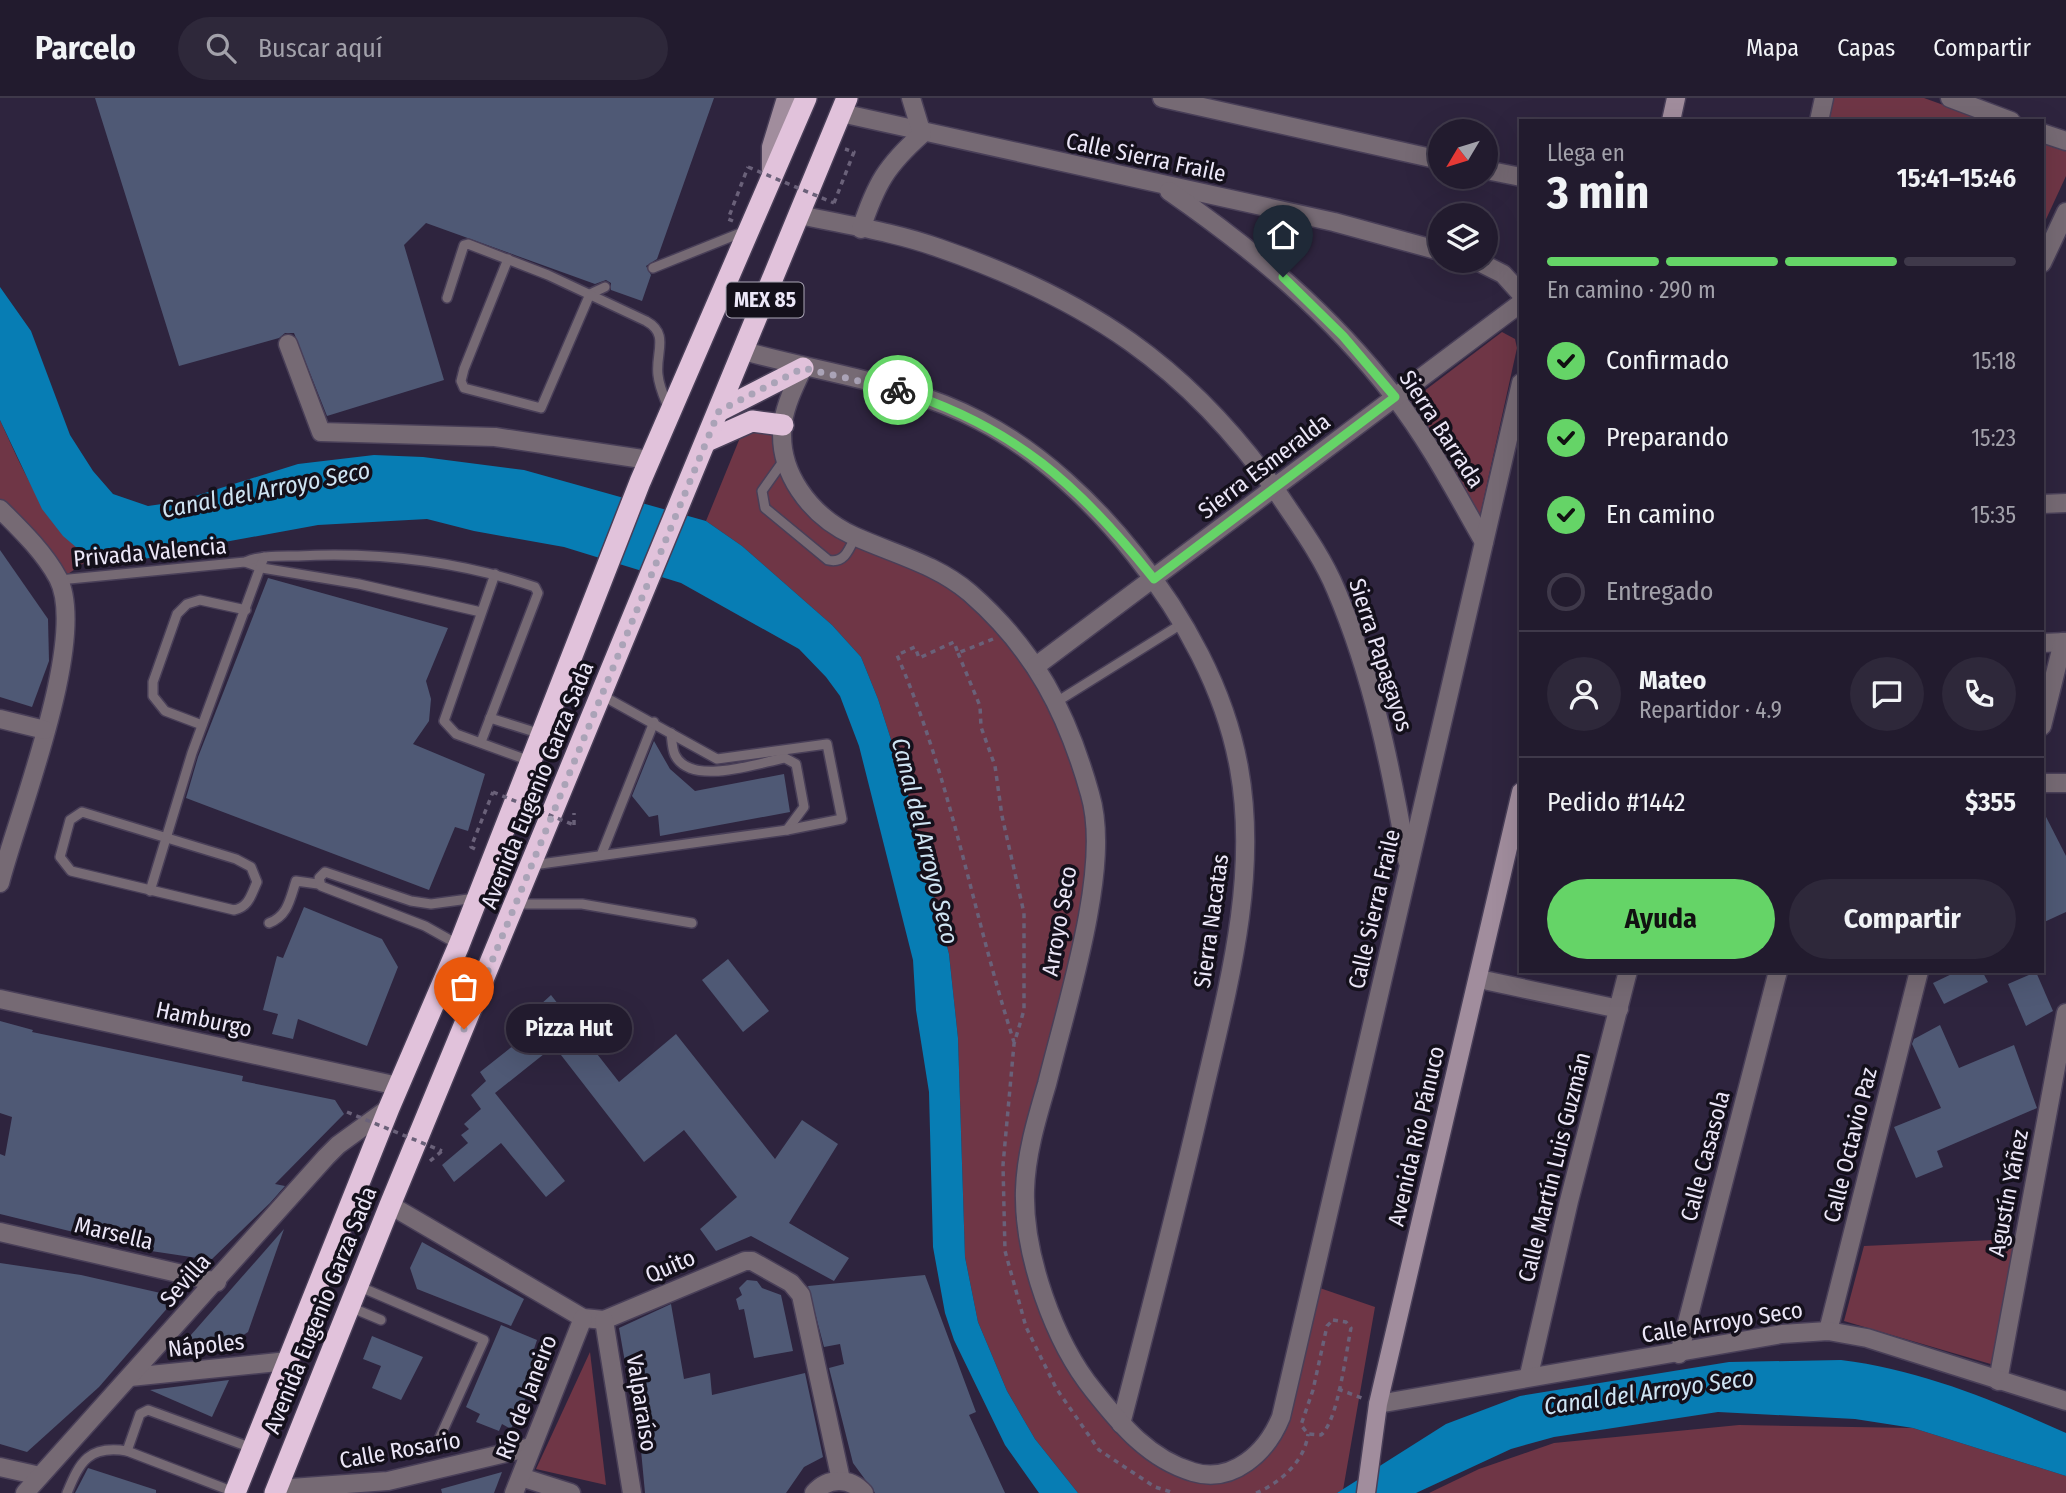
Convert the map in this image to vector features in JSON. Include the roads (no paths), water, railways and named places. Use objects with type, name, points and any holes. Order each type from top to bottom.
[{"type":"highway","name":"Avenida Eugenio Garza Sada","points":[[235,1493],[398,1086],[459,946],[649,460],[806,98]]},
{"type":"highway","name":"Avenida Eugenio Garza Sada","points":[[276,1491],[390,1205],[603,696],[844,106]]},
{"type":"highway","points":[[719,411],[803,368]]},
{"type":"highway","points":[[707,441],[752,421],[783,425]]},
{"type":"street","points":[[771,177],[771,147],[786,98]]},
{"type":"street","points":[[861,229],[874,191],[893,160],[922,134],[911,98]]},
{"type":"street","points":[[1162,98],[1428,157]]},
{"type":"street","points":[[1671,119],[1676,98]]},
{"type":"street","points":[[1819,119],[1824,98]]},
{"type":"street","points":[[1950,98],[2006,119]]},
{"type":"street","name":"Calle Sierra Fraile","points":[[844,106],[922,134],[1334,222],[1428,248]]},
{"type":"street","points":[[2044,133],[2066,141]]},
{"type":"street","points":[[1498,172],[1519,177]]},
{"type":"street","name":"Sierra Barrada","points":[[1161,186],[1268,264],[1343,336],[1395,397],[1449,480],[1484,542]]},
{"type":"street","points":[[2044,259],[2066,212]]},
{"type":"street","name":"Sierra Papagayos","points":[[800,215],[937,247],[1030,282],[1110,327],[1168,368],[1213,410],[1275,489],[1306,534],[1335,588],[1357,646],[1385,741],[1408,869]]},
{"type":"street","points":[[1498,272],[1519,293]]},
{"type":"street","name":"Sierra Esmeralda","points":[[1036,666],[1519,304]]},
{"type":"street","points":[[288,344],[321,432],[495,437],[649,460]]},
{"type":"street","name":"Sierra Nacatas","points":[[744,351],[899,390],[980,421],[1028,451],[1115,530],[1154,579],[1184,623],[1224,710],[1239,767],[1246,821],[1246,877],[1227,995],[1168,1243],[1121,1424]]},
{"type":"street","name":"Arroyo Seco","points":[[803,368],[788,401],[783,425],[784,460],[800,492],[818,513],[855,537],[905,554],[938,571],[969,592],[1003,627],[1036,666],[1058,701],[1092,799],[1096,856],[1083,945],[1033,1132],[1025,1191],[1029,1232],[1040,1283],[1056,1327],[1080,1374],[1121,1424],[1156,1455],[1181,1468],[1208,1475],[1237,1469],[1268,1443]]},
{"type":"street","name":"Calle Sierra Fraile","points":[[1268,1443],[1282,1417],[1309,1308],[1519,392]]},
{"type":"street","points":[[2044,504],[2066,503]]},
{"type":"street","points":[[0,509],[59,580],[65,634],[62,664],[45,730],[0,883]]},
{"type":"street","points":[[2044,643],[2065,642],[2044,719]]},
{"type":"street","points":[[0,719],[45,730]]},
{"type":"street","points":[[2044,783],[2066,783]]},
{"type":"street","name":"Avenida Río Pánuco","points":[[1366,1493],[1378,1404],[1519,801]]},
{"type":"street","name":"Calle Martín Luis Guzmán","points":[[1529,1376],[1569,1201],[1628,973]]},
{"type":"street","name":"Calle Casasola","points":[[1679,1354],[1777,973]]},
{"type":"street","name":"Calle Octavio Paz","points":[[1828,1331],[1918,973]]},
{"type":"street","points":[[1479,979],[1619,1009]]},
{"type":"street","name":"Hamburgo","points":[[0,999],[398,1086]]},
{"type":"street","name":"Agustín Yáñez","points":[[1997,1381],[2066,1013]]},
{"type":"street","name":"Sevilla","points":[[25,1493],[338,1145],[389,1108]]},
{"type":"street","name":"Quito","points":[[390,1205],[583,1318],[604,1320],[745,1261],[752,1261],[791,1283],[801,1294],[841,1480]]},
{"type":"street","name":"Marsella","points":[[0,1232],[217,1282]]},
{"type":"street","name":"Río de Janeiro","points":[[517,1485],[583,1318]]},
{"type":"street","name":"Valparaíso","points":[[604,1320],[632,1493]]},
{"type":"street","name":"Calle Arroyo Seco","points":[[1378,1404],[1529,1376],[1679,1354],[1782,1334],[1828,1331],[1867,1338],[2066,1401]]},
{"type":"street","name":"Nápoles","points":[[130,1377],[288,1361]]},
{"type":"street","name":"Calle Rosario","points":[[276,1491],[388,1481],[531,1447]]},
{"type":"street","points":[[0,1467],[40,1476]]},
{"type":"street","points":[[814,1493],[829,1482],[841,1480],[858,1485],[864,1493]]},
{"type":"street","points":[[517,1485],[570,1493]]},
{"type":"lane","points":[[653,268],[748,230]]},
{"type":"lane","points":[[447,298],[465,244],[590,294],[657,329],[661,341],[658,377],[669,412]]},
{"type":"lane","points":[[508,259],[464,369],[461,381],[464,388],[541,408],[590,294],[605,287]]},
{"type":"lane","points":[[784,460],[762,491],[765,508],[828,560],[841,559],[848,553],[855,537]]},
{"type":"lane","name":"Privada Valencia","points":[[59,580],[245,562],[264,557],[377,554],[495,574],[535,587],[538,591],[490,718]]},
{"type":"lane","points":[[150,891],[202,725],[264,557]]},
{"type":"lane","points":[[245,562],[261,568],[359,584],[481,612]]},
{"type":"lane","points":[[495,574],[444,721],[456,734],[531,761]]},
{"type":"lane","points":[[202,725],[165,711],[153,696],[153,682],[177,614],[187,604],[200,600],[246,610]]},
{"type":"lane","points":[[1058,701],[1184,623]]},
{"type":"lane","points":[[533,865],[602,853],[787,830],[842,819],[827,744],[722,760],[603,696]]},
{"type":"lane","points":[[481,742],[490,718],[541,734]]},
{"type":"lane","points":[[602,853],[654,722]]},
{"type":"lane","points":[[671,733],[675,755],[687,769],[703,773],[785,758],[796,764],[804,807],[787,830]]},
{"type":"lane","points":[[82,812],[165,838],[236,859],[254,869],[257,882],[247,904],[234,910],[150,891],[67,869],[60,857],[70,820],[82,812]]},
{"type":"lane","points":[[318,884],[320,874],[324,872],[411,901],[431,904],[476,898]]},
{"type":"lane","points":[[269,923],[280,919],[286,911],[296,881],[318,884],[425,926],[459,946]]},
{"type":"lane","points":[[516,904],[582,904],[692,923]]},
{"type":"lane","points":[[358,1286],[484,1340],[440,1437]]},
{"type":"lane","points":[[350,1307],[381,1320]]},
{"type":"lane","points":[[127,1451],[140,1414],[148,1410],[252,1448]]},
{"type":"lane","points":[[67,1493],[77,1467],[100,1451],[127,1451],[235,1493]]},
{"type":"water","name":"Canal del Arroyo Seco","points":[[0,287],[31,331],[70,435],[93,471],[113,494],[148,506],[176,502],[298,464],[374,455],[423,457],[524,470],[706,521],[742,546],[832,625],[861,657],[878,699],[905,783],[949,954],[958,1038],[965,1257],[978,1322],[1007,1391],[1035,1439],[1078,1493],[1039,1493],[1005,1445],[954,1340],[945,1313],[933,1247],[929,1092],[916,1010],[913,960],[859,746],[840,696],[826,677],[799,649],[681,583],[564,547],[474,531],[427,519],[318,525],[117,565],[90,559],[63,536],[42,509],[0,420]]},
{"type":"water","name":"Canal del Arroyo Seco","points":[[1841,1360],[1900,1371],[1956,1388],[2066,1433],[2066,1476],[1913,1428],[1855,1419],[1718,1412],[1554,1437],[1511,1449],[1416,1493],[1337,1493],[1446,1424],[1520,1396],[1729,1362]]},
{"type":"place","name":"Pizza Hut","points":[[464,1029]]}]
